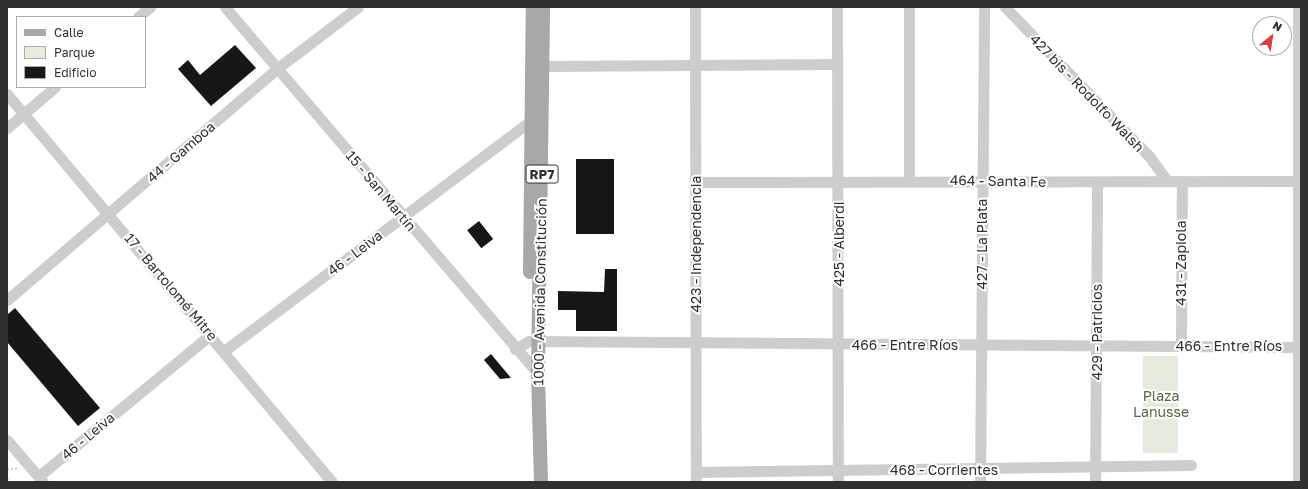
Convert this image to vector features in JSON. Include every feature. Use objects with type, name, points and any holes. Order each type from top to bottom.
[{"type":"main road","name":"1000 - Avenida Constitución","points":[[531,482],[538,115],[533,7]]},
{"type":"main road","name":"1000 - Avenida Constitución","points":[[538,115],[544,66],[543,7]]},
{"type":"main road","name":"1000 - Avenida Constitución","points":[[534,368],[541,482]]},
{"type":"street","points":[[139,16],[150,7]]},
{"type":"street","name":"15 - San Martín","points":[[225,7],[279,67],[402,217],[515,349],[534,368]]},
{"type":"street","name":"44 - Gamboa","points":[[7,300],[279,67],[358,7]]},
{"type":"street","name":"423 - Independencia","points":[[695,7],[696,477]]},
{"type":"street","name":"425 - Alberdi","points":[[837,7],[839,346],[838,482]]},
{"type":"street","points":[[909,7],[909,180]]},
{"type":"street","name":"427 - La Plata","points":[[980,482],[984,7]]},
{"type":"street","name":"427 bis - Rodolfo Walsh","points":[[1005,7],[1149,156],[1167,181]]},
{"type":"street","points":[[1298,7],[1300,64],[1300,181],[1297,346],[1298,482]]},
{"type":"street","points":[[544,66],[837,64]]},
{"type":"street","points":[[7,128],[54,88]]},
{"type":"street","name":"17 - Bartolomé Mitre","points":[[7,94],[109,213],[332,482]]},
{"type":"street","name":"46 - Leiva","points":[[224,351],[538,115]]},
{"type":"street","name":"464 - Santa Fe","points":[[696,182],[909,180],[1097,182],[1300,181]]},
{"type":"street","name":"431 - Zapiola","points":[[1181,346],[1182,181]]},
{"type":"street","name":"429 - Patricios","points":[[1095,482],[1098,345],[1097,182]]},
{"type":"street","name":"46 - Leiva","points":[[41,479],[210,335]]},
{"type":"street","points":[[515,349],[534,341]]},
{"type":"street","name":"466 - Entre Ríos","points":[[534,341],[839,346],[1297,346]]},
{"type":"street","points":[[7,440],[41,479]]},
{"type":"street","name":"468 - Corrientes","points":[[696,477],[838,470],[980,470],[1192,465]]},
{"type":"path","points":[[7,479],[10,482]]},
{"type":"green space","name":"Plaza Lanusse","points":[[1143,356],[1178,356],[1178,453],[1143,453]]},
{"type":"building","points":[[235,45],[256,68],[211,106],[178,69],[188,60],[200,75]]},
{"type":"building","points":[[576,159],[614,159],[614,234],[576,234]]},
{"type":"building","points":[[479,221],[493,239],[481,248],[467,230]]},
{"type":"building","points":[[605,269],[617,269],[617,331],[576,331],[576,310],[558,310],[558,291],[604,292]]},
{"type":"building","points":[[15,308],[100,408],[78,426],[7,342],[7,315]]},
{"type":"building","points":[[491,354],[511,378],[500,379],[484,360]]}]
